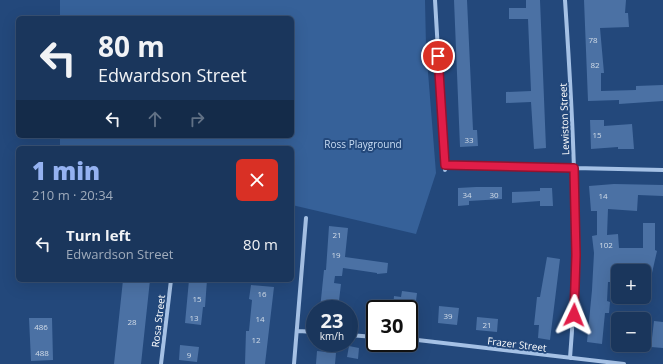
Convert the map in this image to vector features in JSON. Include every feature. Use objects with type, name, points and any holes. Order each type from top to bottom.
[{"type":"street","points":[[435,0],[445,168],[663,170]]},
{"type":"street","name":"Lewiston Street","points":[[565,0],[574,168],[576,255],[570,358]]},
{"type":"street","points":[[294,364],[298,331],[306,218]]},
{"type":"street","name":"Rosa Street","points":[[161,364],[171,282]]},
{"type":"street","points":[[298,331],[306,331]]},
{"type":"street","name":"Frazer Street","points":[[418,341],[624,364]]},
{"type":"green space","name":"Ross Playground","points":[[60,0],[425,0],[426,47],[436,173],[416,234],[294,205],[294,146],[60,146],[60,138],[294,138],[294,16],[60,16]]},
{"type":"building","points":[[454,0],[467,0],[473,130],[477,130],[478,146],[460,147]]},
{"type":"building","points":[[526,0],[540,0],[546,148],[534,149],[531,102],[506,103],[506,92],[531,91],[528,19],[509,19],[509,8],[526,8]]},
{"type":"building","points":[[584,0],[626,0],[625,13],[628,13],[629,27],[600,28],[604,73],[601,73],[601,91],[636,90],[636,86],[663,85],[663,101],[619,104],[619,100],[588,101]]},
{"type":"building","points":[[590,120],[604,120],[604,126],[632,124],[634,149],[618,149],[618,147],[591,149]]},
{"type":"building","points":[[614,184],[663,185],[663,196],[638,195],[637,211],[608,209],[607,235],[618,234],[619,248],[643,248],[643,223],[655,223],[655,250],[657,251],[652,273],[651,264],[611,264],[611,282],[608,282],[607,301],[610,302],[609,313],[605,313],[602,344],[587,342],[594,253],[592,236],[597,235],[597,211],[591,211],[589,186]]},
{"type":"building","points":[[502,187],[502,199],[469,201],[469,205],[458,206],[458,188]]},
{"type":"building","points":[[540,188],[552,188],[553,206],[540,206],[540,201],[512,203],[512,192],[540,191]]},
{"type":"building","points":[[329,226],[348,228],[345,257],[388,263],[387,273],[377,274],[343,268],[342,276],[335,276],[334,283],[341,284],[339,300],[321,300],[324,270],[326,270]]},
{"type":"building","points":[[547,257],[560,259],[550,340],[538,338],[539,325],[534,325],[537,297],[540,297]]},
{"type":"building","points":[[123,282],[150,282],[141,364],[114,364]]},
{"type":"building","points":[[189,282],[207,282],[205,307],[203,307],[201,325],[185,323]]},
{"type":"building","points":[[251,285],[274,287],[265,364],[245,364],[246,331],[249,331],[252,300],[249,299]]},
{"type":"building","points":[[402,291],[417,293],[416,300],[394,300],[394,296],[401,297]]},
{"type":"building","points":[[439,306],[459,308],[457,325],[438,323]]},
{"type":"building","points":[[477,317],[498,319],[497,332],[476,330]]},
{"type":"building","points":[[29,318],[52,318],[53,360],[31,361]]},
{"type":"building","points":[[654,321],[663,322],[663,348],[651,347]]},
{"type":"building","points":[[180,345],[199,347],[197,362],[179,360]]},
{"type":"building","points":[[359,348],[358,359],[347,357],[348,352],[358,352]]},
{"type":"building","points":[[317,352],[336,353],[335,364],[316,364]]},
{"type":"route","points":[[438,56],[445,165],[574,168],[576,255],[574,315]]}]
